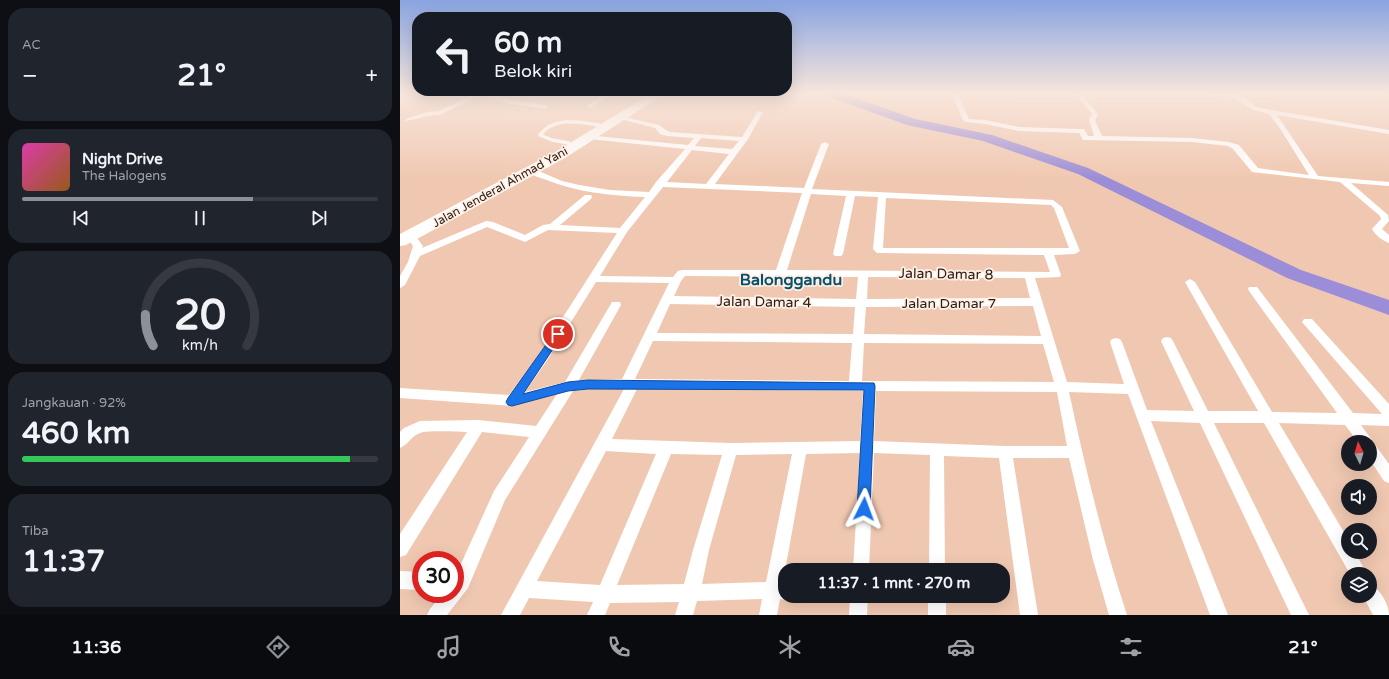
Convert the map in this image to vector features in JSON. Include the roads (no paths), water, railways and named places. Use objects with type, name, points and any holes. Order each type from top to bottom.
[{"type":"highway","name":"Jalan Jenderal Ahmad Yani","points":[[404,236],[531,171],[609,123]]},
{"type":"highway","points":[[404,236],[493,186],[578,142],[609,123]]},
{"type":"street","points":[[709,186],[735,152],[754,122]]},
{"type":"street","points":[[980,122],[1019,129],[1081,132],[1085,138],[1192,140],[1229,144],[1236,147],[1255,170],[1315,178],[1389,184]]},
{"type":"street","points":[[1093,122],[1100,139]]},
{"type":"street","points":[[1278,122],[1295,145],[1315,178]]},
{"type":"street","points":[[1328,122],[1389,132]]},
{"type":"street","points":[[609,123],[657,126],[664,132],[744,139]]},
{"type":"street","points":[[512,402],[542,359],[623,231],[659,184],[699,136]]},
{"type":"street","points":[[578,142],[735,152]]},
{"type":"street","points":[[781,272],[807,192],[825,144]]},
{"type":"street","points":[[531,171],[568,185],[611,193],[651,195]]},
{"type":"street","points":[[1342,180],[1384,215],[1386,218],[1377,229],[1389,239]]},
{"type":"street","points":[[659,184],[709,186],[807,192],[882,195],[1053,204],[1058,207],[1075,250],[1048,252],[879,251],[882,195]]},
{"type":"street","points":[[838,254],[851,194]]},
{"type":"street","points":[[552,227],[588,197]]},
{"type":"street","points":[[417,254],[486,224],[490,224],[525,239],[544,228],[552,227],[623,231]]},
{"type":"street","points":[[400,285],[417,254],[418,246],[404,236]]},
{"type":"street","name":"Jalan Damar 8","points":[[592,279],[781,272],[1056,275],[1048,252]]},
{"type":"street","points":[[855,386],[864,273]]},
{"type":"street","points":[[1029,275],[1062,387],[1075,452],[1101,560],[1118,615]]},
{"type":"street","points":[[510,615],[526,589],[602,445],[629,385],[648,337],[679,276]]},
{"type":"street","points":[[1190,282],[1355,567]]},
{"type":"street","points":[[1253,289],[1361,435]]},
{"type":"street","name":"Jalan Damar 4","points":[[666,300],[862,303]]},
{"type":"street","name":"Jalan Damar 7","points":[[862,303],[1037,302]]},
{"type":"street","points":[[464,570],[499,496],[540,432],[616,305]]},
{"type":"street","points":[[1308,322],[1389,413]]},
{"type":"street","points":[[648,337],[1048,340]]},
{"type":"street","points":[[1167,341],[1300,615]]},
{"type":"street","points":[[1116,342],[1132,389],[1219,615]]},
{"type":"street","points":[[400,393],[512,402],[568,386],[588,384],[1062,387],[1132,389]]},
{"type":"street","points":[[861,563],[870,386]]},
{"type":"street","points":[[1142,415],[1169,417],[1268,417],[1389,420]]},
{"type":"street","points":[[400,442],[409,432],[420,427],[478,426],[540,432]]},
{"type":"street","points":[[400,549],[478,426]]},
{"type":"street","points":[[602,445],[731,449],[867,447],[1005,452],[1075,452]]},
{"type":"street","points":[[596,615],[666,448]]},
{"type":"street","points":[[782,563],[800,448]]},
{"type":"street","points":[[684,615],[701,550],[731,449]]},
{"type":"street","points":[[936,450],[937,563]]},
{"type":"street","points":[[1005,452],[1029,615]]},
{"type":"street","points":[[1377,458],[1389,476]]},
{"type":"street","points":[[400,580],[412,581]]},
{"type":"street","points":[[526,589],[605,594],[778,591],[768,615]]},
{"type":"street","points":[[436,615],[445,603]]},
{"type":"street","points":[[858,615],[859,603]]},
{"type":"street","points":[[937,603],[937,615]]},
{"type":"street","points":[[1376,603],[1383,615]]},
{"type":"lane","points":[[578,142],[552,140],[540,135],[543,129],[552,124],[579,122],[609,123]]},
{"type":"waterway","points":[[911,122],[987,138],[1083,171],[1294,274],[1389,308]]},
{"type":"district","name":"Balonggandu","points":[[791,280]]}]
